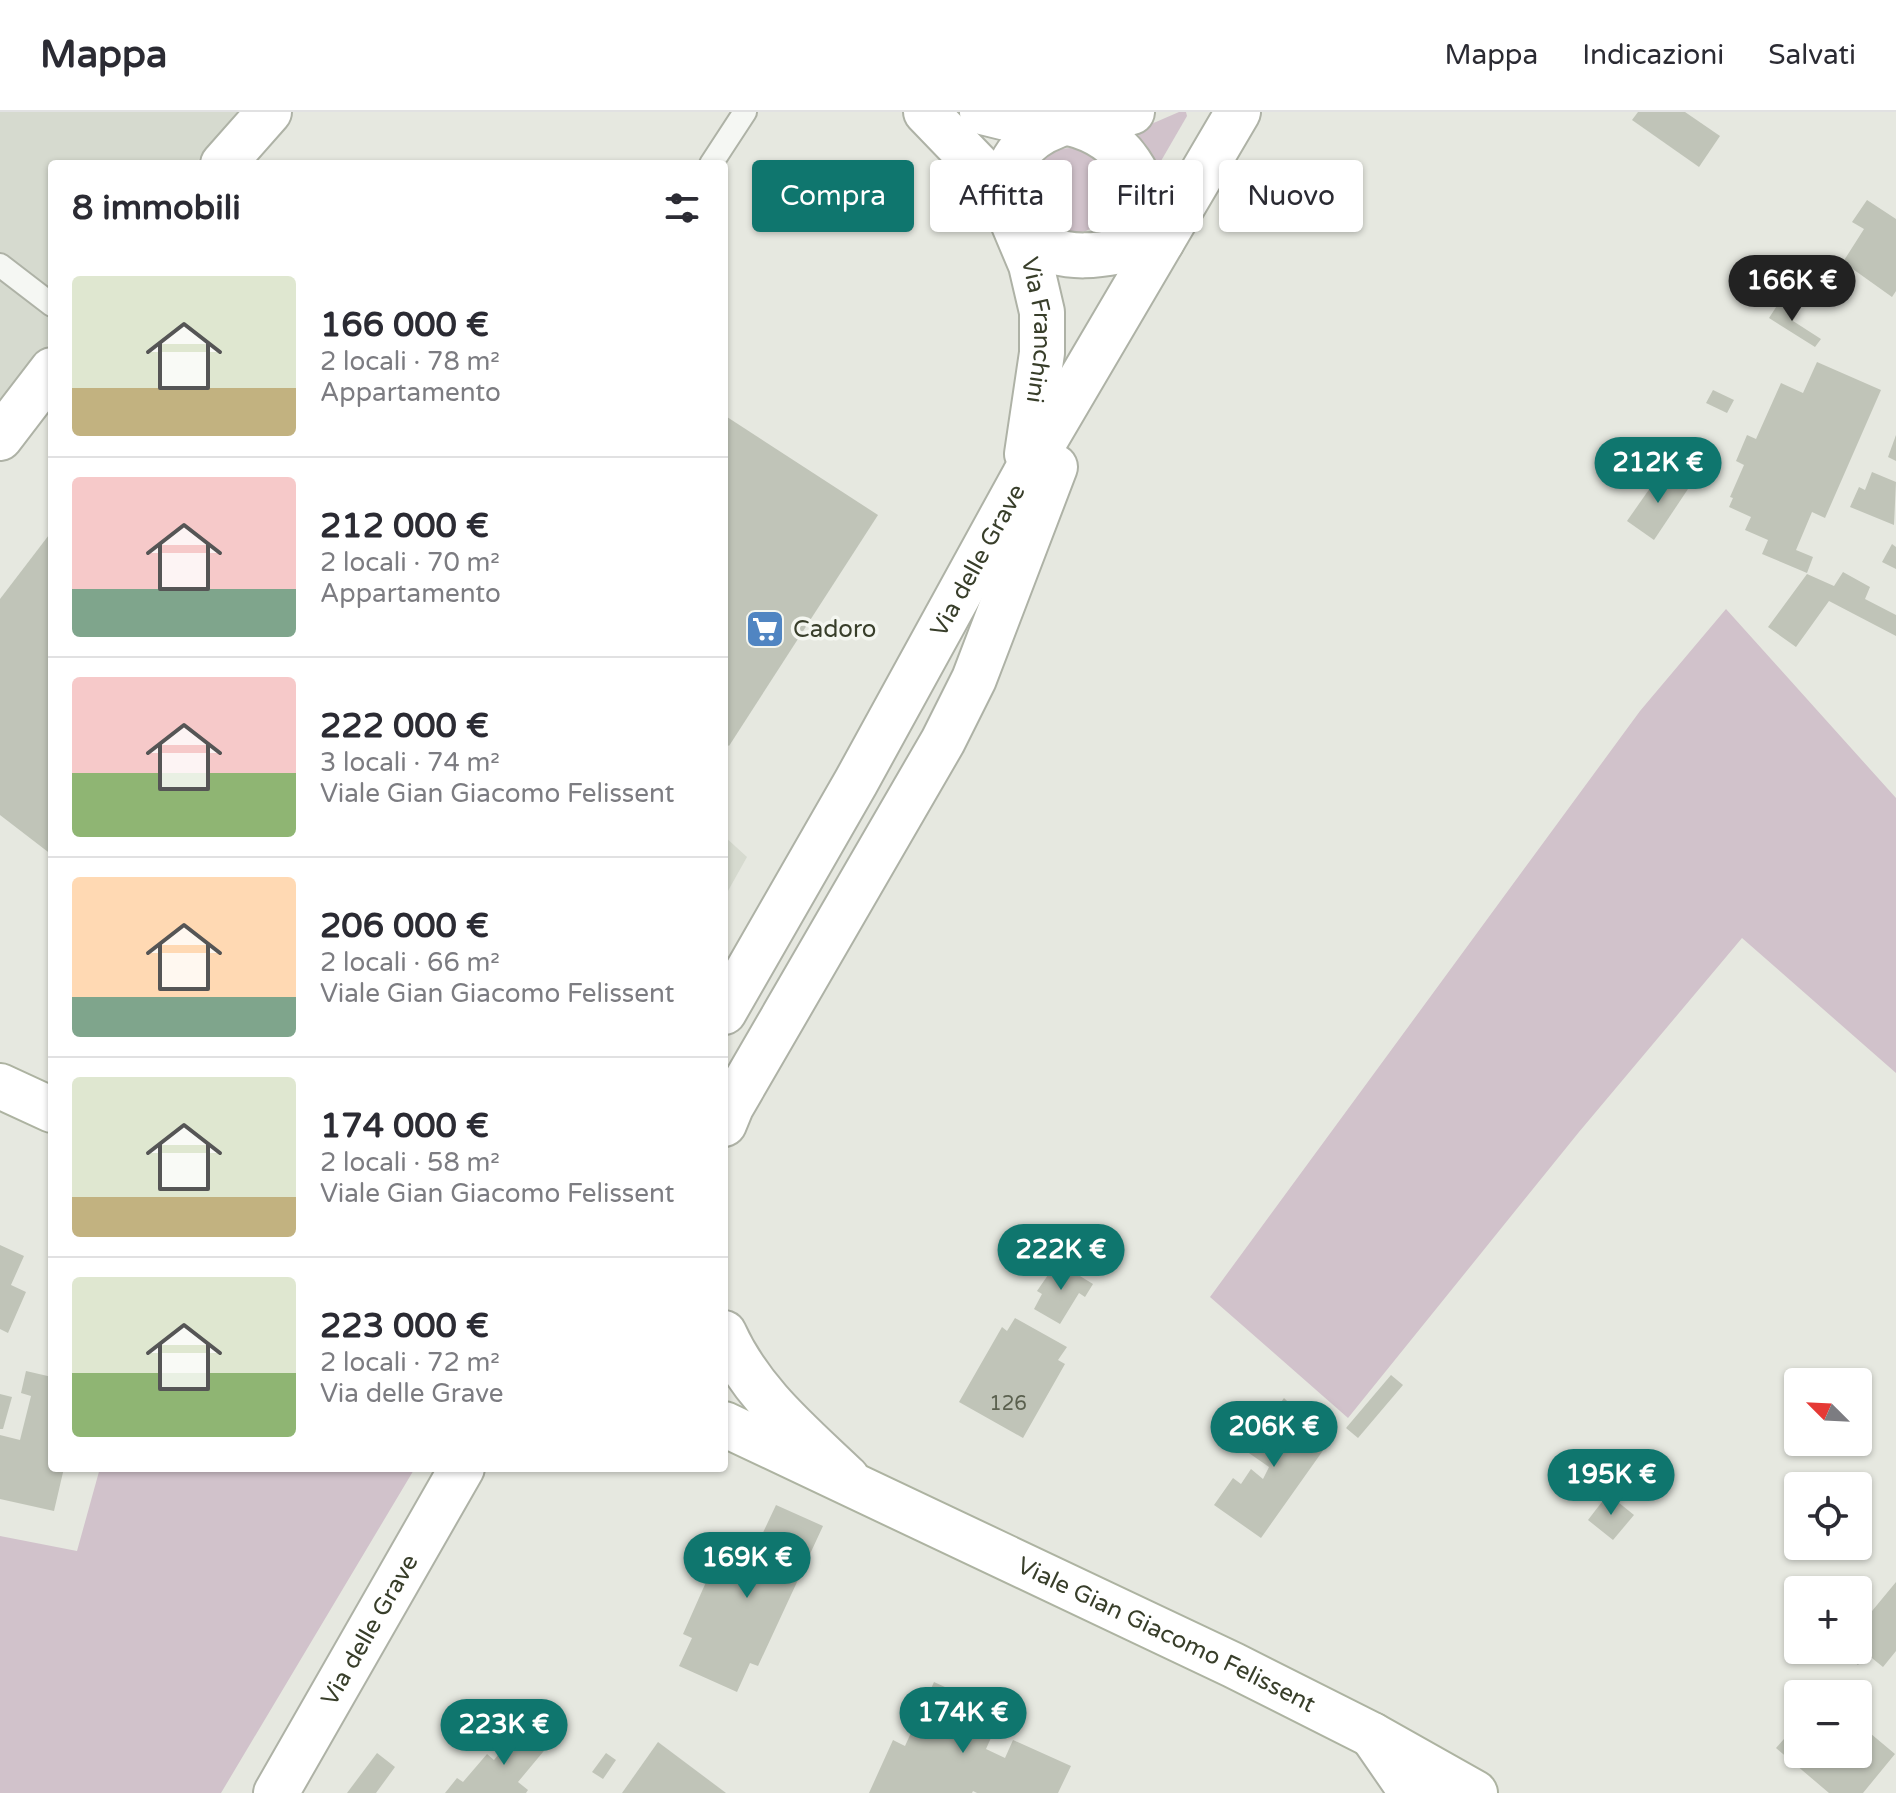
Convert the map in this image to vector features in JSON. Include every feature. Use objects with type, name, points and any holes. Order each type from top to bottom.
[{"type":"main road","points":[[227,160],[269,112]]},
{"type":"main road","name":"Via Franchini","points":[[926,112],[972,160]]},
{"type":"main road","points":[[982,112],[1007,119],[1095,130],[1112,141],[1123,152],[1143,188],[1162,241]]},
{"type":"main road","points":[[1014,160],[1040,132],[1132,112]]},
{"type":"main road","name":"Via delle Grave","points":[[728,1005],[856,782],[1024,476],[1238,112]]},
{"type":"main road","name":"Via Franchini","points":[[1017,232],[1031,265],[1042,312],[1042,353],[1024,476]]},
{"type":"main road","name":"Via Franchini","points":[[1023,232],[1035,246],[1076,256],[1118,252],[1162,241]]},
{"type":"main road","points":[[728,1114],[943,741],[974,679],[1102,344]]},
{"type":"main road","points":[[0,438],[48,375]]},
{"type":"main road","points":[[0,1086],[48,1108]]},
{"type":"main road","points":[[728,1342],[758,1391],[854,1485]]},
{"type":"main road","name":"Viale Gian Giacomo Felissent","points":[[728,1426],[1233,1665],[1372,1735],[1475,1793]]},
{"type":"main road","name":"Via delle Grave","points":[[276,1793],[460,1472]]},
{"type":"main road","points":[[1372,1735],[1412,1793]]},
{"type":"lane","points":[[714,160],[745,112]]},
{"type":"lane","points":[[0,265],[48,302]]},
{"type":"shaded area","points":[[0,112],[237,112],[198,160],[48,160],[48,345],[0,404]]},
{"type":"shaded area","points":[[1186,112],[1187,116],[1162,160],[1154,160],[1138,136],[1142,128]]},
{"type":"shaded area","points":[[1070,148],[1099,160],[1088,160],[1088,229],[1070,234],[1059,232],[1072,232],[1072,160],[1041,160],[1054,152]]},
{"type":"shaded area","points":[[1726,609],[1896,798],[1896,1073],[1742,938],[1579,1132],[1348,1418],[1210,1297],[1640,711]]},
{"type":"shaded area","points":[[728,840],[747,857],[728,891]]},
{"type":"shaded area","points":[[99,1472],[413,1472],[221,1793],[0,1793],[0,1536],[77,1551]]},
{"type":"building","points":[[1638,112],[1685,112],[1720,136],[1699,167],[1632,120]]},
{"type":"building","points":[[1867,200],[1896,219],[1896,291],[1892,297],[1843,262],[1864,229],[1852,222]]},
{"type":"building","points":[[1780,301],[1798,312],[1793,321],[1821,339],[1815,347],[1769,318]]},
{"type":"building","points":[[1817,362],[1881,390],[1825,518],[1812,512],[1796,550],[1813,557],[1807,573],[1762,554],[1768,540],[1745,530],[1751,517],[1729,507],[1733,498],[1730,497],[1744,465],[1736,461],[1747,435],[1756,439],[1781,383],[1803,393]]},
{"type":"building","points":[[1713,390],[1734,400],[1727,413],[1706,403]]},
{"type":"building","name":"Cadoro","points":[[728,418],[878,515],[728,745]]},
{"type":"building","points":[[1896,435],[1896,461],[1888,457]]},
{"type":"building","points":[[1662,471],[1688,489],[1654,540],[1627,521]]},
{"type":"building","points":[[1872,472],[1896,482],[1894,525],[1850,507],[1859,487],[1865,490]]},
{"type":"building","points":[[48,536],[48,852],[0,815],[0,599]]},
{"type":"building","points":[[1892,544],[1896,547],[1896,569],[1882,562]]},
{"type":"building","points":[[1843,572],[1870,587],[1865,599],[1896,615],[1896,636],[1829,601],[1796,647],[1768,627],[1807,574],[1834,586]]},
{"type":"building","points":[[0,1245],[24,1256],[11,1285],[26,1292],[8,1333],[0,1329]]},
{"type":"building","points":[[1057,1262],[1093,1284],[1085,1297],[1079,1293],[1060,1324],[1034,1309],[1042,1294],[1037,1291]]},
{"type":"building","points":[[1015,1318],[1067,1347],[1058,1360],[1065,1364],[1023,1438],[959,1402],[1002,1327],[1007,1331]]},
{"type":"building","points":[[26,1371],[48,1376],[48,1472],[63,1472],[54,1511],[0,1499],[0,1435],[20,1440],[31,1396],[21,1393]]},
{"type":"building","points":[[1391,1375],[1403,1385],[1358,1438],[1346,1428]]},
{"type":"building","points":[[0,1394],[12,1397],[3,1429],[0,1429]]},
{"type":"building","points":[[1284,1398],[1329,1442],[1261,1538],[1214,1505],[1233,1478],[1241,1484],[1251,1469],[1263,1479],[1269,1467],[1246,1451]]},
{"type":"building","points":[[1608,1494],[1634,1515],[1613,1540],[1588,1520]]},
{"type":"building","points":[[776,1505],[823,1526],[758,1666],[750,1663],[737,1692],[679,1666],[692,1638],[683,1634],[722,1546],[751,1558]]},
{"type":"building","points":[[1896,1582],[1896,1651],[1883,1667],[1872,1658],[1872,1611]]},
{"type":"building","points":[[934,1682],[1002,1713],[986,1749],[1005,1758],[1013,1740],[1071,1766],[1058,1793],[869,1793],[893,1740],[905,1746]]},
{"type":"building","points":[[523,1725],[548,1746],[518,1782],[528,1790],[526,1793],[445,1793],[457,1778],[463,1782],[487,1754],[494,1760]]},
{"type":"building","points":[[1872,1735],[1895,1754],[1863,1793],[1829,1793],[1800,1768],[1872,1768]]},
{"type":"building","points":[[1784,1739],[1784,1755],[1776,1748]]},
{"type":"building","points":[[658,1742],[726,1793],[622,1793]]},
{"type":"building","points":[[377,1753],[395,1767],[376,1793],[347,1793]]},
{"type":"building","points":[[606,1753],[616,1760],[603,1779],[592,1772]]},
{"type":"place","name":"Cadoro","points":[[765,629]]}]
